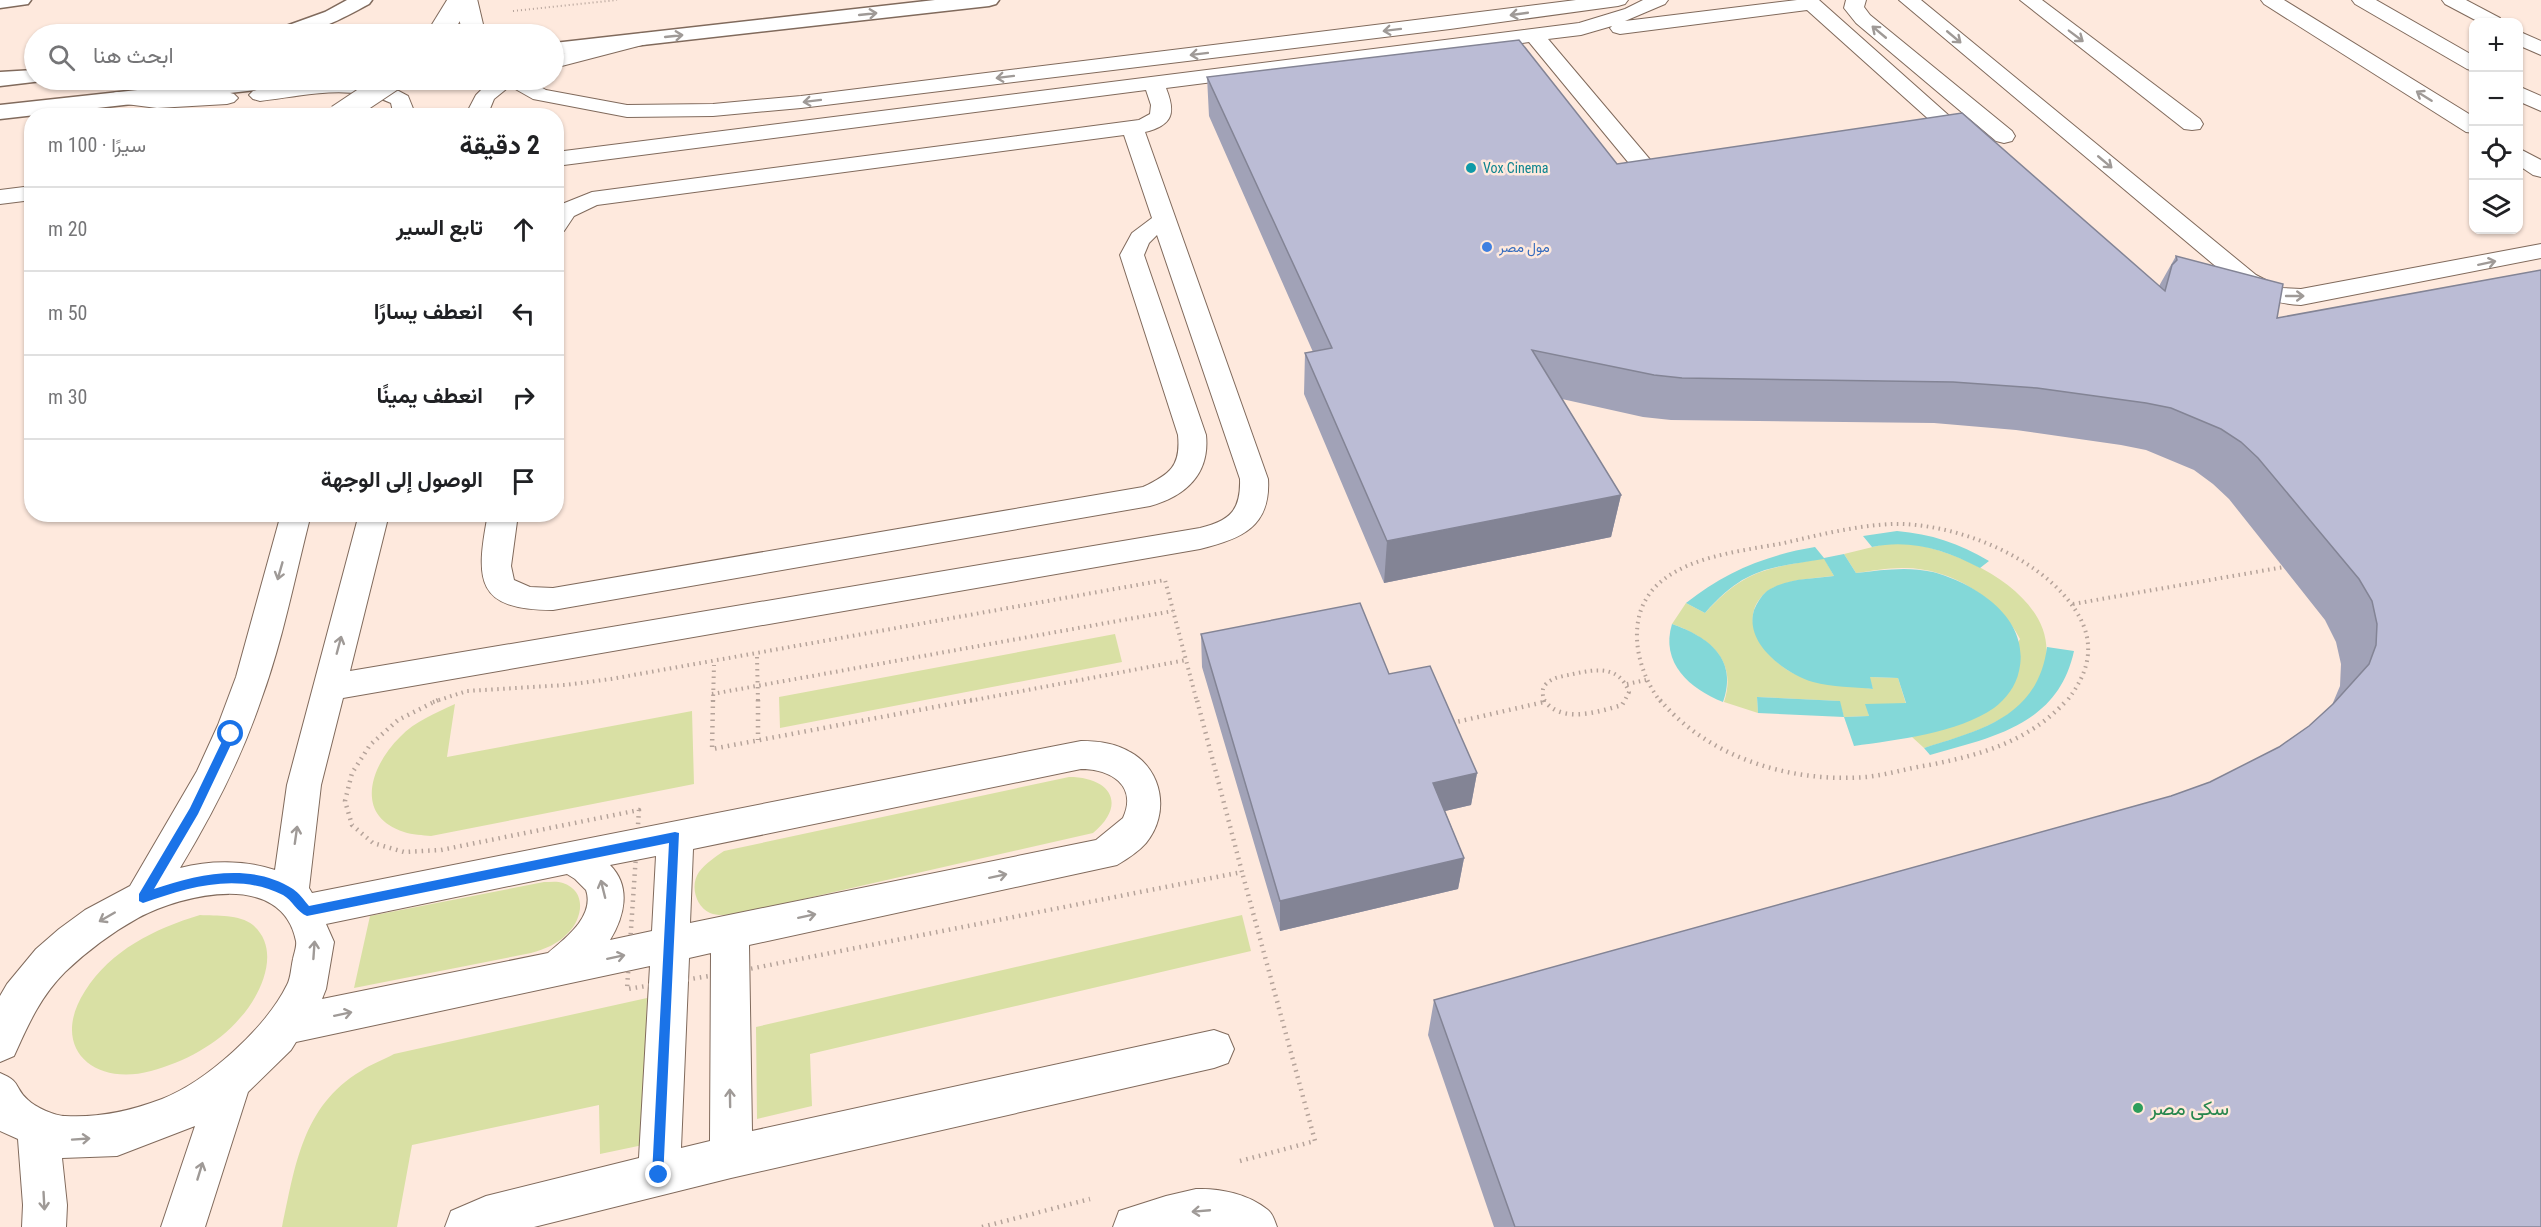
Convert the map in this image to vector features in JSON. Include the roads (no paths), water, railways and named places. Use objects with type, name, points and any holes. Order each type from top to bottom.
[{"type":"main road","points":[[0,2],[21,0]]},
{"type":"main road","points":[[310,24],[332,16],[362,0]]},
{"type":"main road","points":[[564,48],[989,0]]},
{"type":"main road","points":[[0,79],[24,77]]},
{"type":"main road","points":[[33,108],[191,90]]},
{"type":"main road","points":[[0,112],[24,109]]},
{"type":"lane","points":[[445,24],[460,0]]},
{"type":"lane","points":[[466,0],[472,24]]},
{"type":"lane","points":[[531,90],[540,95],[627,111],[713,110],[801,102],[1450,23],[1618,0]]},
{"type":"lane","points":[[1581,29],[1632,13],[1658,0]]},
{"type":"lane","points":[[1856,0],[1854,8],[1863,19],[2004,136]]},
{"type":"lane","points":[[1909,0],[2247,280],[2265,291],[2284,296],[2301,297],[2541,251]]},
{"type":"lane","points":[[2030,0],[2192,124]]},
{"type":"lane","points":[[2271,0],[2472,126]]},
{"type":"lane","points":[[2362,0],[2469,62]]},
{"type":"lane","points":[[2452,0],[2486,18]]},
{"type":"lane","points":[[564,158],[1154,85],[1581,29],[1637,27],[1810,2],[1990,162]]},
{"type":"lane","points":[[1533,35],[1650,174]]},
{"type":"lane","points":[[564,59],[645,39]]},
{"type":"lane","points":[[2523,39],[2541,49]]},
{"type":"lane","points":[[564,214],[592,199],[1118,130],[1152,123],[1163,113],[1154,85]]},
{"type":"lane","points":[[260,95],[317,90]]},
{"type":"lane","points":[[350,108],[377,90]]},
{"type":"lane","points":[[382,90],[401,100],[403,108]]},
{"type":"lane","points":[[478,108],[479,102],[493,90]]},
{"type":"lane","points":[[328,688],[1211,537],[1234,527],[1249,513],[1257,496],[1254,479],[1165,220],[1118,130],[1093,92]]},
{"type":"lane","points":[[2523,95],[2541,105]]},
{"type":"lane","points":[[117,98],[157,102],[227,98]]},
{"type":"lane","points":[[2523,158],[2541,170]]},
{"type":"lane","points":[[0,197],[24,194]]},
{"type":"lane","points":[[502,522],[496,554],[496,578],[502,589],[515,596],[532,600],[553,599],[1150,496],[1173,484],[1188,469],[1194,452],[1191,435],[1132,255],[1135,243],[1147,230],[1165,220]]},
{"type":"lane","points":[[143,898],[194,811],[245,698],[294,522]]},
{"type":"lane","points":[[0,1093],[12,1114],[38,1132],[71,1139],[109,1137],[149,1126],[192,1107],[230,1083],[261,1055],[286,1025],[310,982],[316,943],[298,902],[304,785],[372,522]]},
{"type":"lane","points":[[0,1043],[8,1019],[31,983],[64,948],[103,919],[143,898],[186,883],[227,877],[261,881],[298,902],[567,858],[1081,755],[1100,755],[1117,761],[1132,772],[1142,791],[1145,805],[1140,824],[1125,841],[1104,854],[286,1025]]},
{"type":"lane","points":[[659,1175],[675,837]]},
{"type":"lane","points":[[556,969],[579,953],[595,934],[605,913],[606,893],[600,877],[586,864],[567,858]]},
{"type":"lane","points":[[730,933],[730,1157]]},
{"type":"lane","points":[[467,1227],[495,1215],[730,1157],[1214,1048]]},
{"type":"lane","points":[[183,1227],[230,1083]]},
{"type":"lane","points":[[38,1132],[45,1205],[44,1227]]},
{"type":"lane","points":[[1135,1227],[1198,1210],[1222,1210],[1244,1218],[1255,1227]]},
{"type":"water","points":[[1897,531],[1945,540],[1989,561],[1980,568],[1941,551],[1914,545],[1872,547],[1863,536]]},
{"type":"water","points":[[1815,547],[1824,558],[1844,554],[1856,573],[1894,569],[1933,572],[1967,585],[1997,606],[2009,620],[2017,635],[2021,652],[2016,682],[2003,701],[1979,717],[1963,724],[1926,734],[1854,746],[1844,717],[1869,716],[1865,704],[1906,703],[1898,678],[1870,677],[1873,689],[1835,686],[1802,678],[1769,655],[1755,634],[1753,622],[1754,610],[1758,602],[1767,591],[1774,587],[1799,580],[1834,576],[1824,559],[1758,572],[1732,587],[1705,613],[1686,603],[1716,582],[1747,566],[1797,550]]},
{"type":"water","points":[[1672,624],[1698,636],[1717,652],[1727,674],[1727,687],[1723,702],[1699,690],[1681,673],[1670,651],[1669,638]]},
{"type":"water","points":[[2047,647],[2074,651],[2066,676],[2054,696],[2038,712],[1999,734],[1930,755],[1924,748],[1986,727],[2019,705],[2032,690],[2041,671]]},
{"type":"water","points":[[1757,697],[1840,701],[1844,717],[1758,713]]},
{"type":"place","name":"Vox Cinema","points":[[1471,168]]},
{"type":"place","name":"مول مصر","points":[[1487,247]]},
{"type":"place","name":"سكى مصر","points":[[2138,1108]]}]
